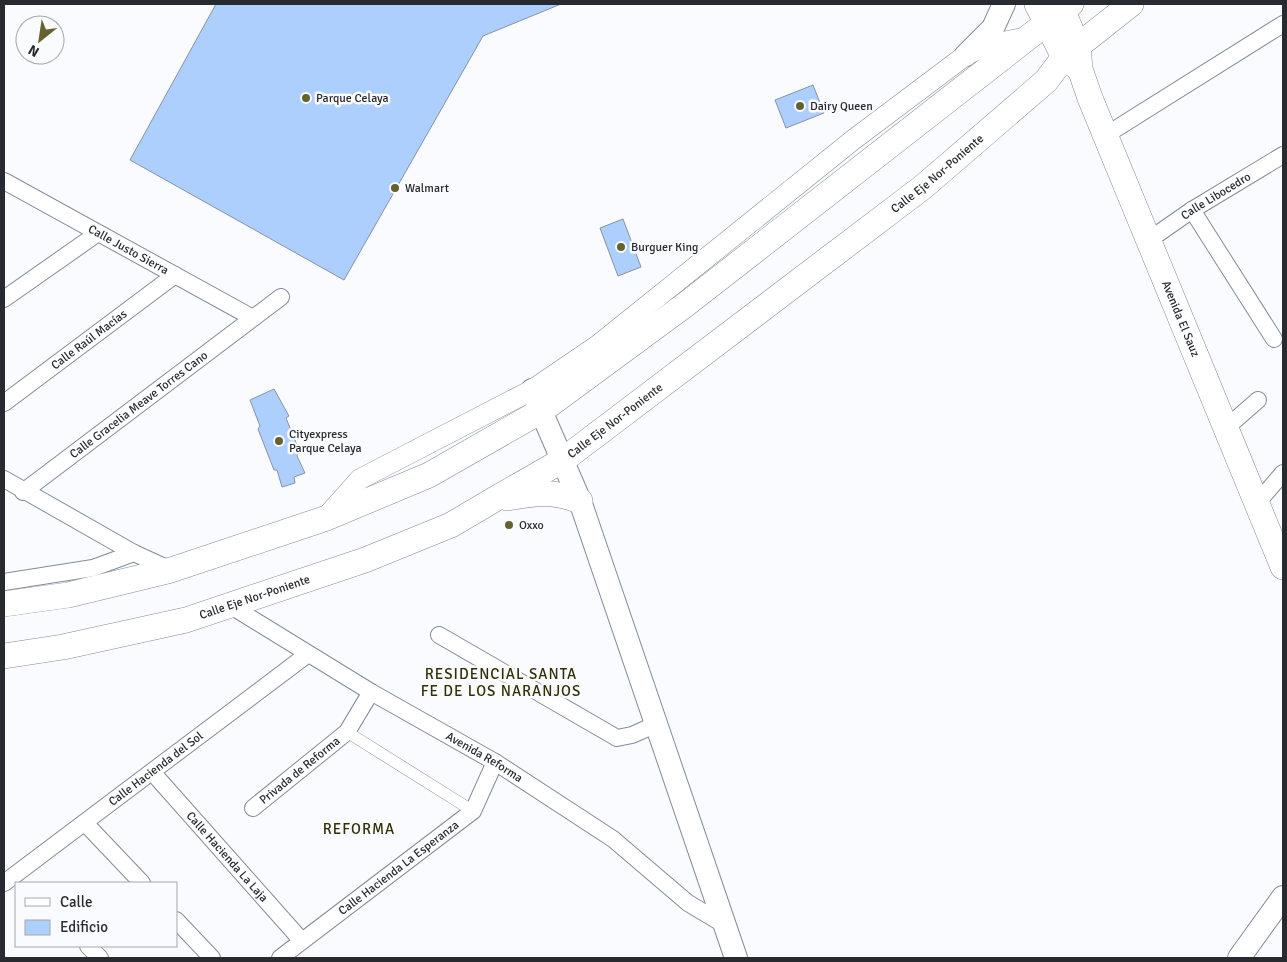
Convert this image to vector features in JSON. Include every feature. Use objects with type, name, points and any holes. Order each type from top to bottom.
[{"type":"main road","points":[[966,55],[994,28],[1004,4]]},
{"type":"main road","name":"Calle Eje Nor-Poniente","points":[[4,656],[64,647],[158,626],[231,606],[365,560],[450,525],[563,460],[923,187],[1074,58],[1130,4]]},
{"type":"main road","points":[[4,604],[68,595],[171,570],[324,519],[429,475],[537,401],[692,300],[1050,14]]},
{"type":"main road","name":"Avenida El Sauz","points":[[1050,14],[1074,58],[1283,567]]},
{"type":"main road","points":[[1046,81],[1090,98]]},
{"type":"main road","points":[[537,401],[580,501],[736,958]]},
{"type":"main road","points":[[495,499],[543,492],[561,494],[580,501]]},
{"type":"main road","points":[[1239,958],[1283,897]]},
{"type":"street","points":[[537,401],[598,345],[854,140],[966,55],[1050,14]]},
{"type":"street","points":[[1106,135],[1283,24]]},
{"type":"street","name":"Calle Libocedro","points":[[1149,240],[1192,210],[1281,161]]},
{"type":"street","name":"Calle Justo Sierra","points":[[6,187],[98,233],[253,318]]},
{"type":"street","points":[[1192,210],[1274,339]]},
{"type":"street","points":[[4,299],[98,233]]},
{"type":"street","name":"Calle Raúl Macías","points":[[4,402],[175,275]]},
{"type":"street","name":"Calle Gracelia Meave Torres Cano","points":[[23,492],[281,297]]},
{"type":"street","points":[[1226,428],[1258,400]]},
{"type":"street","points":[[1257,503],[1283,473]]},
{"type":"street","points":[[4,479],[23,492],[171,570]]},
{"type":"street","points":[[4,582],[93,568],[134,552]]},
{"type":"street","name":"Avenida Reforma","points":[[231,606],[370,692],[495,762],[613,839],[688,903],[725,925]]},
{"type":"street","points":[[439,635],[617,738],[632,735],[657,724]]},
{"type":"street","name":"Calle Hacienda del Sol","points":[[4,883],[23,878],[85,823],[308,654]]},
{"type":"street","points":[[370,692],[347,732],[473,811]]},
{"type":"street","name":"Privada de Reforma","points":[[253,808],[347,732]]},
{"type":"street","name":"Calle Hacienda La Esperanza","points":[[280,958],[473,811],[495,762]]},
{"type":"street","name":"Calle Hacienda La Laja","points":[[153,773],[302,941]]},
{"type":"street","points":[[85,823],[141,882]]},
{"type":"street","points":[[178,922],[212,958]]},
{"type":"street","points":[[89,947],[100,958]]},
{"type":"building","name":"Parque Celaya","points":[[216,4],[561,4],[483,36],[344,280],[130,160]]},
{"type":"building","name":"Dairy Queen","points":[[813,85],[824,113],[786,128],[775,100]]},
{"type":"building","name":"Burguer King","points":[[623,219],[641,267],[618,276],[600,228]]},
{"type":"building","points":[[274,389],[289,416],[286,418],[299,450],[297,456],[305,473],[294,477],[295,483],[282,487],[277,470],[274,470],[258,429],[260,426],[250,400]]},
{"type":"place","name":"Parque Celaya","points":[[306,98]]},
{"type":"place","name":"Dairy Queen","points":[[800,106]]},
{"type":"place","name":"Walmart","points":[[395,188]]},
{"type":"place","name":"Burguer King","points":[[621,247]]},
{"type":"place","name":"Cityexpress Parque Celaya","points":[[279,441]]},
{"type":"place","name":"Oxxo","points":[[509,525]]},
{"type":"district","name":"RESIDENCIAL SANTA FE DE LOS NARANJOS","points":[[501,682]]},
{"type":"district","name":"REFORMA","points":[[359,829]]}]
